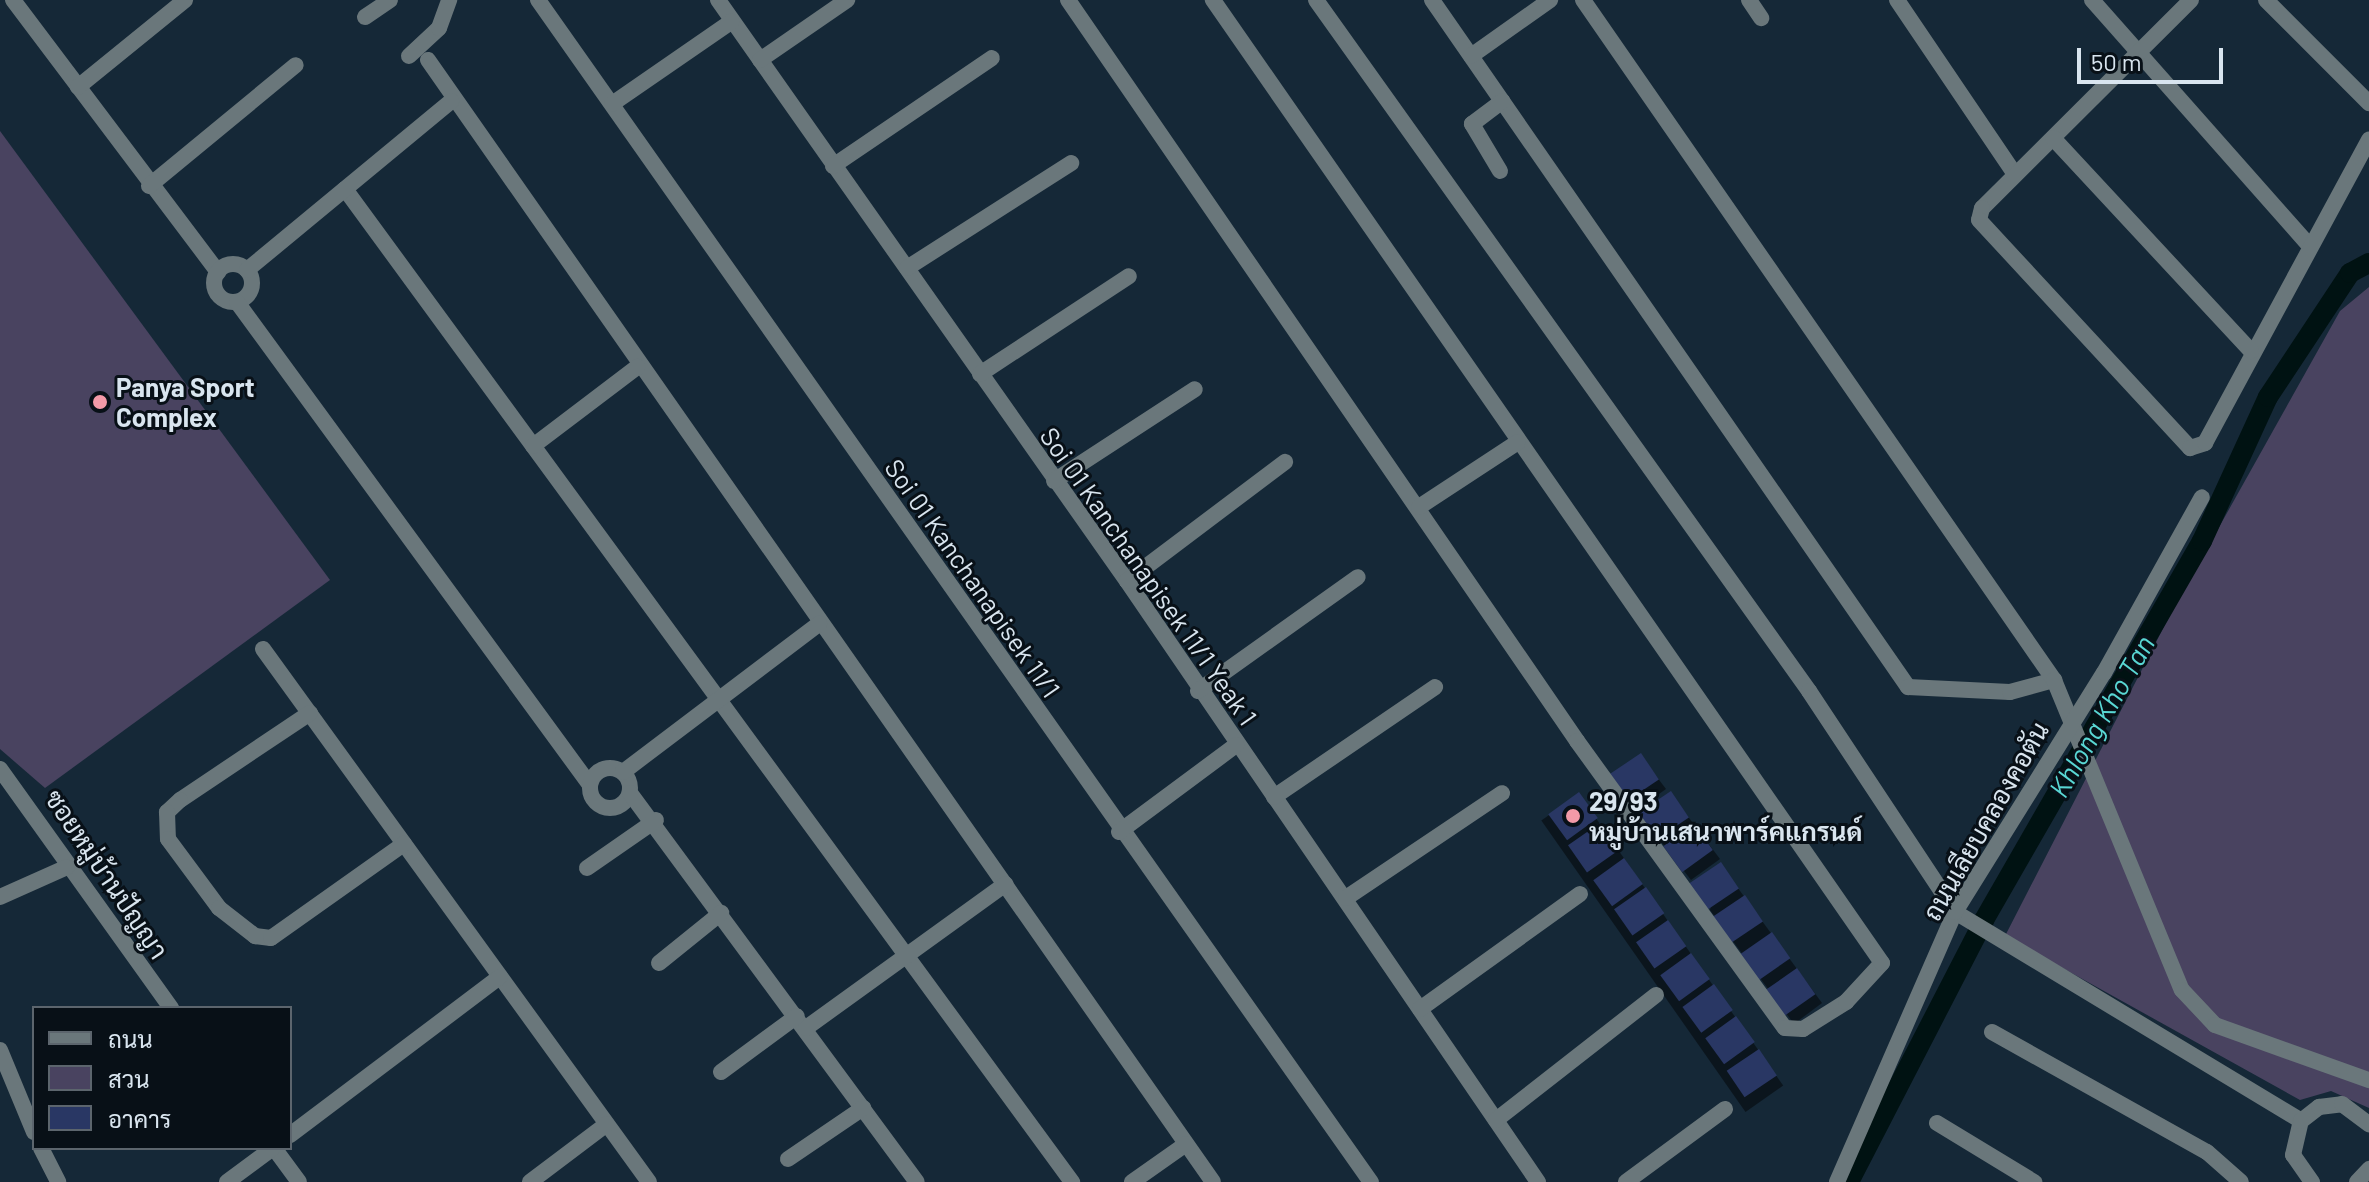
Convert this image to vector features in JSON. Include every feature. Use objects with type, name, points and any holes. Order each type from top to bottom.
[{"type":"street","points":[[13,0],[149,186],[218,272],[221,297],[237,302],[590,785],[601,807],[619,807],[630,793]]},
{"type":"street","points":[[78,87],[185,0]]},
{"type":"street","points":[[365,17],[390,0]]},
{"type":"street","points":[[409,56],[439,28],[448,0]]},
{"type":"street","name":"Soi 01 Kanchanapisek 11/1","points":[[538,0],[1119,832],[1371,1182]]},
{"type":"street","name":"Soi 01 Kanchanapisek 11/1 Yeak 1","points":[[718,0],[1127,581],[1198,691],[1346,898],[1538,1182]]},
{"type":"street","points":[[760,60],[847,0]]},
{"type":"street","points":[[1068,0],[1279,316],[1419,507],[1785,1028],[1803,1029],[1846,1002],[1880,972],[1875,951],[1213,0]]},
{"type":"street","points":[[1316,0],[1809,691],[1960,916],[2002,946],[2301,1121]]},
{"type":"street","points":[[1432,0],[1908,687],[2010,692],[2054,680]]},
{"type":"street","points":[[1471,56],[1550,0]]},
{"type":"street","points":[[1583,0],[2054,680],[2074,731],[2093,763],[2182,990],[2215,1025],[2369,1080]]},
{"type":"street","points":[[1749,0],[1761,18]]},
{"type":"street","points":[[1897,0],[2015,174]]},
{"type":"street","points":[[2092,0],[2136,56],[2310,246]]},
{"type":"street","points":[[2191,0],[1982,208],[1984,229],[2190,448],[2205,443],[2251,351],[2369,140]]},
{"type":"street","points":[[2266,0],[2369,103]]},
{"type":"street","points":[[612,104],[731,22]]},
{"type":"street","points":[[833,166],[992,58]]},
{"type":"street","points":[[428,60],[451,101],[637,367],[1006,884],[1213,1182]]},
{"type":"street","points":[[149,186],[296,65]]},
{"type":"street","points":[[247,270],[451,101]]},
{"type":"street","points":[[1500,171],[1472,124],[1502,101]]},
{"type":"street","points":[[2053,138],[2251,351]]},
{"type":"street","points":[[907,268],[1071,163]]},
{"type":"street","points":[[345,189],[1072,1182]]},
{"type":"street","points":[[218,272],[232,264],[247,270],[252,285],[237,302]]},
{"type":"street","points":[[980,374],[1129,276]]},
{"type":"street","points":[[533,446],[637,367]]},
{"type":"street","points":[[1054,481],[1195,389]]},
{"type":"street","points":[[1419,507],[1518,442]]},
{"type":"street","points":[[1127,581],[1285,462]]},
{"type":"street","name":"ถนนเลียบคลองคอตัน","points":[[1837,1182],[1960,916],[2074,731],[2202,497]]},
{"type":"street","points":[[1198,691],[1358,577]]},
{"type":"street","points":[[590,785],[599,771],[623,772],[721,703],[819,624]]},
{"type":"street","points":[[263,649],[649,1182]]},
{"type":"street","points":[[1274,797],[1435,687]]},
{"type":"street","points":[[310,713],[180,800],[167,812],[168,839],[219,908],[255,936],[271,938],[404,844]]},
{"type":"street","points":[[1119,832],[1236,745]]},
{"type":"street","name":"ซอยหมู่บ้านปัญญา","points":[[0,769],[67,867],[170,1006]]},
{"type":"street","points":[[623,772],[630,793],[656,820],[917,1182]]},
{"type":"street","points":[[1346,898],[1502,793]]},
{"type":"street","points":[[587,868],[656,820]]},
{"type":"street","points":[[0,897],[67,867]]},
{"type":"street","points":[[721,1072],[909,959],[1006,884]]},
{"type":"street","points":[[1420,1009],[1580,894]]},
{"type":"street","points":[[659,963],[721,913]]},
{"type":"street","points":[[292,1133],[500,977]]},
{"type":"street","points":[[1496,1120],[1656,995]]},
{"type":"street","points":[[1992,1032],[2207,1152],[2241,1182]]},
{"type":"street","points":[[0,1050],[32,1127]]},
{"type":"street","points":[[2312,1182],[2293,1155],[2301,1121],[2319,1107],[2342,1104],[2369,1124]]},
{"type":"street","points":[[788,1159],[863,1108]]},
{"type":"street","points":[[1626,1182],[1725,1109]]},
{"type":"street","points":[[1937,1123],[2034,1182]]},
{"type":"street","points":[[530,1182],[607,1124]]},
{"type":"street","points":[[1132,1182],[1186,1144]]},
{"type":"street","points":[[42,1150],[58,1182]]},
{"type":"street","points":[[227,1182],[270,1150]]},
{"type":"street","points":[[275,1150],[299,1182]]},
{"type":"green space","name":"Panya Sport Complex","points":[[0,131],[330,580],[45,788],[0,749]]},
{"type":"green space","points":[[2369,287],[2369,1108],[2331,1091],[2300,1100],[2005,936],[2171,613],[2340,311]]},
{"type":"building","points":[[1641,753],[1659,780],[1627,801],[1609,775]]},
{"type":"building","points":[[1671,791],[1689,818],[1657,839],[1639,813]]},
{"type":"building","name":"29/93 หมู่บ้านเสนาพาร์คแกรนด์","points":[[1579,792],[1598,818],[1567,840],[1548,814]]},
{"type":"building","points":[[1600,823],[1619,850],[1587,872],[1568,845]]},
{"type":"building","points":[[1694,824],[1713,850],[1682,872],[1663,846]]},
{"type":"building","points":[[1624,858],[1643,884],[1612,906],[1593,880]]},
{"type":"building","points":[[1721,862],[1739,889],[1707,910],[1689,884]]},
{"type":"building","points":[[1646,887],[1664,913],[1632,936],[1614,909]]},
{"type":"building","points":[[1745,895],[1763,922],[1731,943],[1713,917]]},
{"type":"building","points":[[1668,920],[1686,946],[1654,969],[1636,942]]},
{"type":"building","points":[[1772,932],[1790,958],[1758,981],[1740,954]]},
{"type":"building","points":[[1691,953],[1710,979],[1679,1001],[1660,975]]},
{"type":"building","points":[[1797,968],[1815,994],[1783,1017],[1765,990]]},
{"type":"building","points":[[1714,984],[1733,1010],[1701,1033],[1682,1007]]},
{"type":"building","points":[[1736,1016],[1755,1042],[1724,1064],[1705,1038]]},
{"type":"building","points":[[1759,1049],[1777,1076],[1745,1097],[1727,1071]]},
{"type":"waterway","name":"Khlong Kho Tan","points":[[1849,1182],[1984,920],[2202,541],[2268,397],[2350,273],[2369,263]]},
{"type":"place","name":"Panya Sport Complex","points":[[100,402]]},
{"type":"place","name":"29/93 หมู่บ้านเสนาพาร์คแกรนด์","points":[[1573,816]]}]
